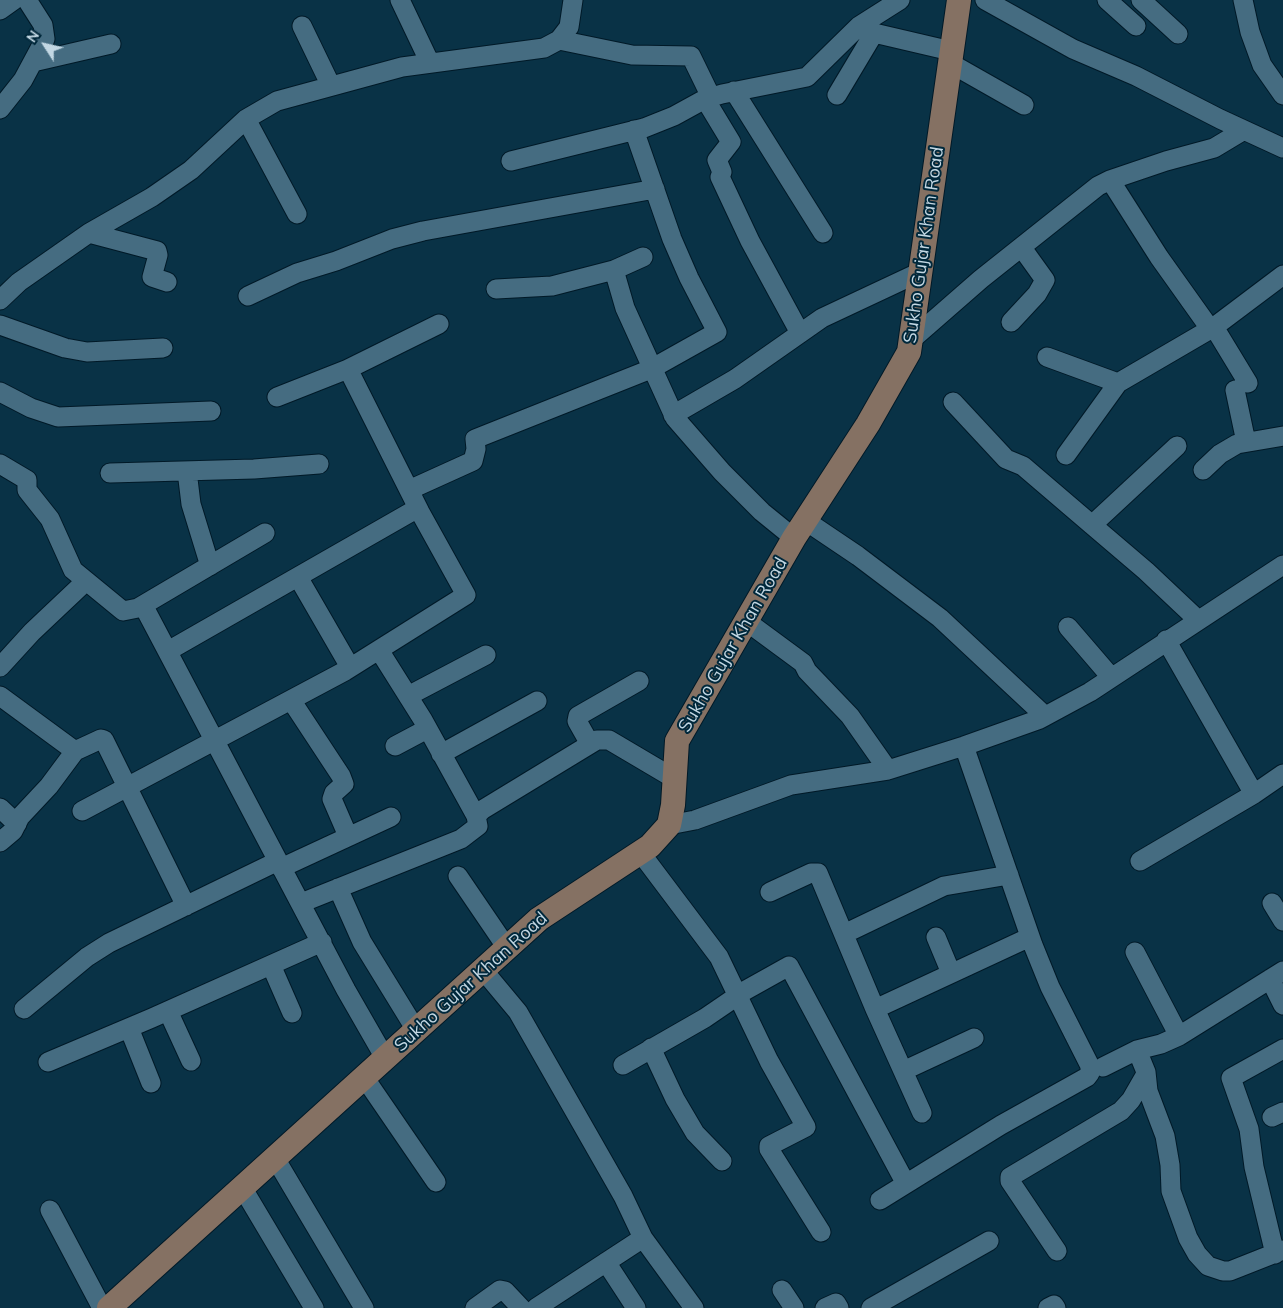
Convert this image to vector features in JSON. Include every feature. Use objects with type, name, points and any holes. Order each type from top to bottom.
[{"type":"main road","name":"Sukho Gujar Khan Road","points":[[109,1308],[538,919],[650,846],[668,825],[673,805],[677,741],[800,529],[868,424],[909,352],[959,0]]},
{"type":"street","points":[[0,10],[14,0]]},
{"type":"street","points":[[2,102],[23,80],[42,48],[46,33],[27,0]]},
{"type":"street","points":[[400,0],[430,63]]},
{"type":"street","points":[[0,300],[19,282],[89,233],[152,197],[191,170],[246,119],[277,101],[402,67],[544,48],[560,40],[569,27],[573,0]]},
{"type":"street","points":[[511,161],[634,130],[674,116],[708,98],[806,77],[859,26],[900,0]]},
{"type":"street","points":[[985,0],[1073,49],[1136,76],[1283,148]]},
{"type":"street","points":[[1107,0],[1136,26]]},
{"type":"street","points":[[1140,0],[1178,34]]},
{"type":"street","points":[[1243,0],[1250,32],[1262,66],[1283,94]]},
{"type":"street","points":[[302,26],[331,86]]},
{"type":"street","points":[[837,95],[874,33],[951,57],[1024,105]]},
{"type":"street","points":[[560,40],[632,55],[691,56],[708,98],[731,142],[717,160],[722,172],[720,176],[750,241],[800,333]]},
{"type":"street","points":[[33,62],[111,44]]},
{"type":"street","points":[[734,92],[823,233]]},
{"type":"street","points":[[246,119],[298,214]]},
{"type":"street","points":[[409,490],[473,461],[476,450],[475,439],[651,369],[717,332],[689,278],[634,130]]},
{"type":"street","points":[[910,341],[981,279],[1082,198],[1110,180],[1166,161],[1214,148],[1244,130]]},
{"type":"street","points":[[1110,180],[1159,257],[1212,329],[1242,387],[1246,442]]},
{"type":"street","points":[[248,296],[297,273],[415,233],[655,189]]},
{"type":"street","points":[[89,233],[156,251],[158,255],[152,277],[167,282]]},
{"type":"street","points":[[1011,322],[1038,294],[1045,280],[1022,248]]},
{"type":"street","points":[[496,289],[552,286],[614,270],[643,257]]},
{"type":"street","points":[[614,270],[625,308],[673,415],[692,440],[722,472],[762,512],[858,556],[940,618],[1045,716]]},
{"type":"street","points":[[673,415],[734,379],[800,333],[841,308],[920,272]]},
{"type":"street","points":[[1066,455],[1118,383],[1212,329],[1283,275]]},
{"type":"street","points":[[277,397],[348,369],[440,324]]},
{"type":"street","points":[[0,325],[66,348],[87,352],[163,348]]},
{"type":"street","points":[[1047,357],[1118,383]]},
{"type":"street","points":[[82,811],[216,741],[350,667],[466,595],[418,508],[348,369]]},
{"type":"street","points":[[0,392],[31,408],[58,417],[211,411]]},
{"type":"street","points":[[953,402],[1006,459],[1023,466],[1146,571],[1198,620]]},
{"type":"street","points":[[1203,470],[1220,454],[1237,444],[1282,439]]},
{"type":"street","points":[[1092,526],[1177,446]]},
{"type":"street","points":[[0,464],[27,480],[27,490],[50,519],[73,570],[123,611],[130,611],[143,605],[265,533]]},
{"type":"street","points":[[110,473],[254,469],[319,464]]},
{"type":"street","points":[[187,471],[191,504],[210,566]]},
{"type":"street","points":[[168,651],[418,508]]},
{"type":"street","points":[[668,825],[695,820],[791,785],[888,770],[964,746],[1045,716],[1090,692],[1166,640],[1283,566]]},
{"type":"street","points":[[298,577],[350,667]]},
{"type":"street","points":[[0,667],[32,632],[86,581]]},
{"type":"street","points":[[143,605],[346,990],[386,1058]]},
{"type":"street","points":[[746,621],[803,663],[807,671],[850,716],[888,770]]},
{"type":"street","points":[[1068,627],[1111,678]]},
{"type":"street","points":[[1166,640],[1254,794]]},
{"type":"street","points":[[301,903],[461,839],[478,826],[476,816],[428,729],[380,650]]},
{"type":"street","points":[[408,696],[486,655]]},
{"type":"street","points":[[590,744],[577,721],[578,716],[639,681]]},
{"type":"street","points":[[0,696],[75,751]]},
{"type":"street","points":[[291,700],[341,776],[344,784],[334,793],[332,799],[348,836]]},
{"type":"street","points":[[441,754],[537,701]]},
{"type":"street","points":[[395,746],[428,729]]},
{"type":"street","points":[[0,842],[49,786],[75,751],[101,739],[104,740],[186,906]]},
{"type":"street","points":[[476,816],[486,807],[590,744],[604,739],[609,740],[674,779]]},
{"type":"street","points":[[880,1200],[1001,1125],[1088,1077],[1090,1073],[1090,1066],[1050,987],[1030,937],[964,746]]},
{"type":"street","points":[[1140,861],[1254,794],[1283,774]]},
{"type":"street","points":[[0,808],[17,824]]},
{"type":"street","points":[[24,1009],[87,957],[109,943],[186,906],[391,817]]},
{"type":"street","points":[[640,852],[719,957],[737,996],[806,1127],[770,1146],[769,1149],[821,1232]]},
{"type":"street","points":[[770,892],[811,873],[818,873],[874,1009],[922,1113]]},
{"type":"street","points":[[844,934],[944,886],[1009,875]]},
{"type":"street","points":[[458,876],[507,948]]},
{"type":"street","points":[[338,888],[362,942],[416,1030]]},
{"type":"street","points":[[1272,903],[1283,921]]},
{"type":"street","points":[[936,936],[951,973]]},
{"type":"street","points":[[874,1009],[1030,937]]},
{"type":"street","points":[[48,1062],[322,942]]},
{"type":"street","points":[[1134,952],[1179,1036]]},
{"type":"street","points":[[270,965],[292,1013]]},
{"type":"street","points":[[623,1064],[705,1018],[737,996],[789,966],[906,1184]]},
{"type":"street","points":[[483,970],[518,1012],[636,1220],[643,1238],[694,1308]]},
{"type":"street","points":[[1103,1068],[1136,1050],[1161,1044],[1179,1036],[1276,975],[1283,1006]]},
{"type":"street","points":[[168,1011],[191,1061]]},
{"type":"street","points":[[129,1028],[151,1083]]},
{"type":"street","points":[[903,1071],[974,1038]]},
{"type":"street","points":[[651,1048],[674,1099],[695,1133],[722,1161]]},
{"type":"street","points":[[1136,1050],[1146,1074],[1148,1091],[1165,1136],[1172,1191],[1188,1238],[1197,1254],[1208,1266],[1223,1271],[1230,1271],[1279,1252],[1254,1167],[1249,1129],[1231,1078],[1283,1049]]},
{"type":"street","points":[[1057,1251],[1010,1181],[1010,1177],[1121,1111],[1131,1100],[1146,1074]]},
{"type":"street","points":[[364,1077],[436,1182]]},
{"type":"street","points":[[275,1158],[364,1308]]},
{"type":"street","points":[[242,1187],[314,1308]]},
{"type":"street","points":[[50,1210],[102,1308]]},
{"type":"street","points":[[537,1308],[643,1238]]},
{"type":"street","points":[[871,1308],[989,1241]]},
{"type":"street","points":[[606,1262],[636,1308]]},
{"type":"street","points":[[475,1308],[500,1290],[505,1292],[521,1308]]},
{"type":"street","points":[[782,1290],[794,1308]]},
{"type":"street","points":[[825,1308],[836,1303],[839,1308]]},
{"type":"street","points":[[1048,1308],[1054,1304],[1056,1308]]}]
